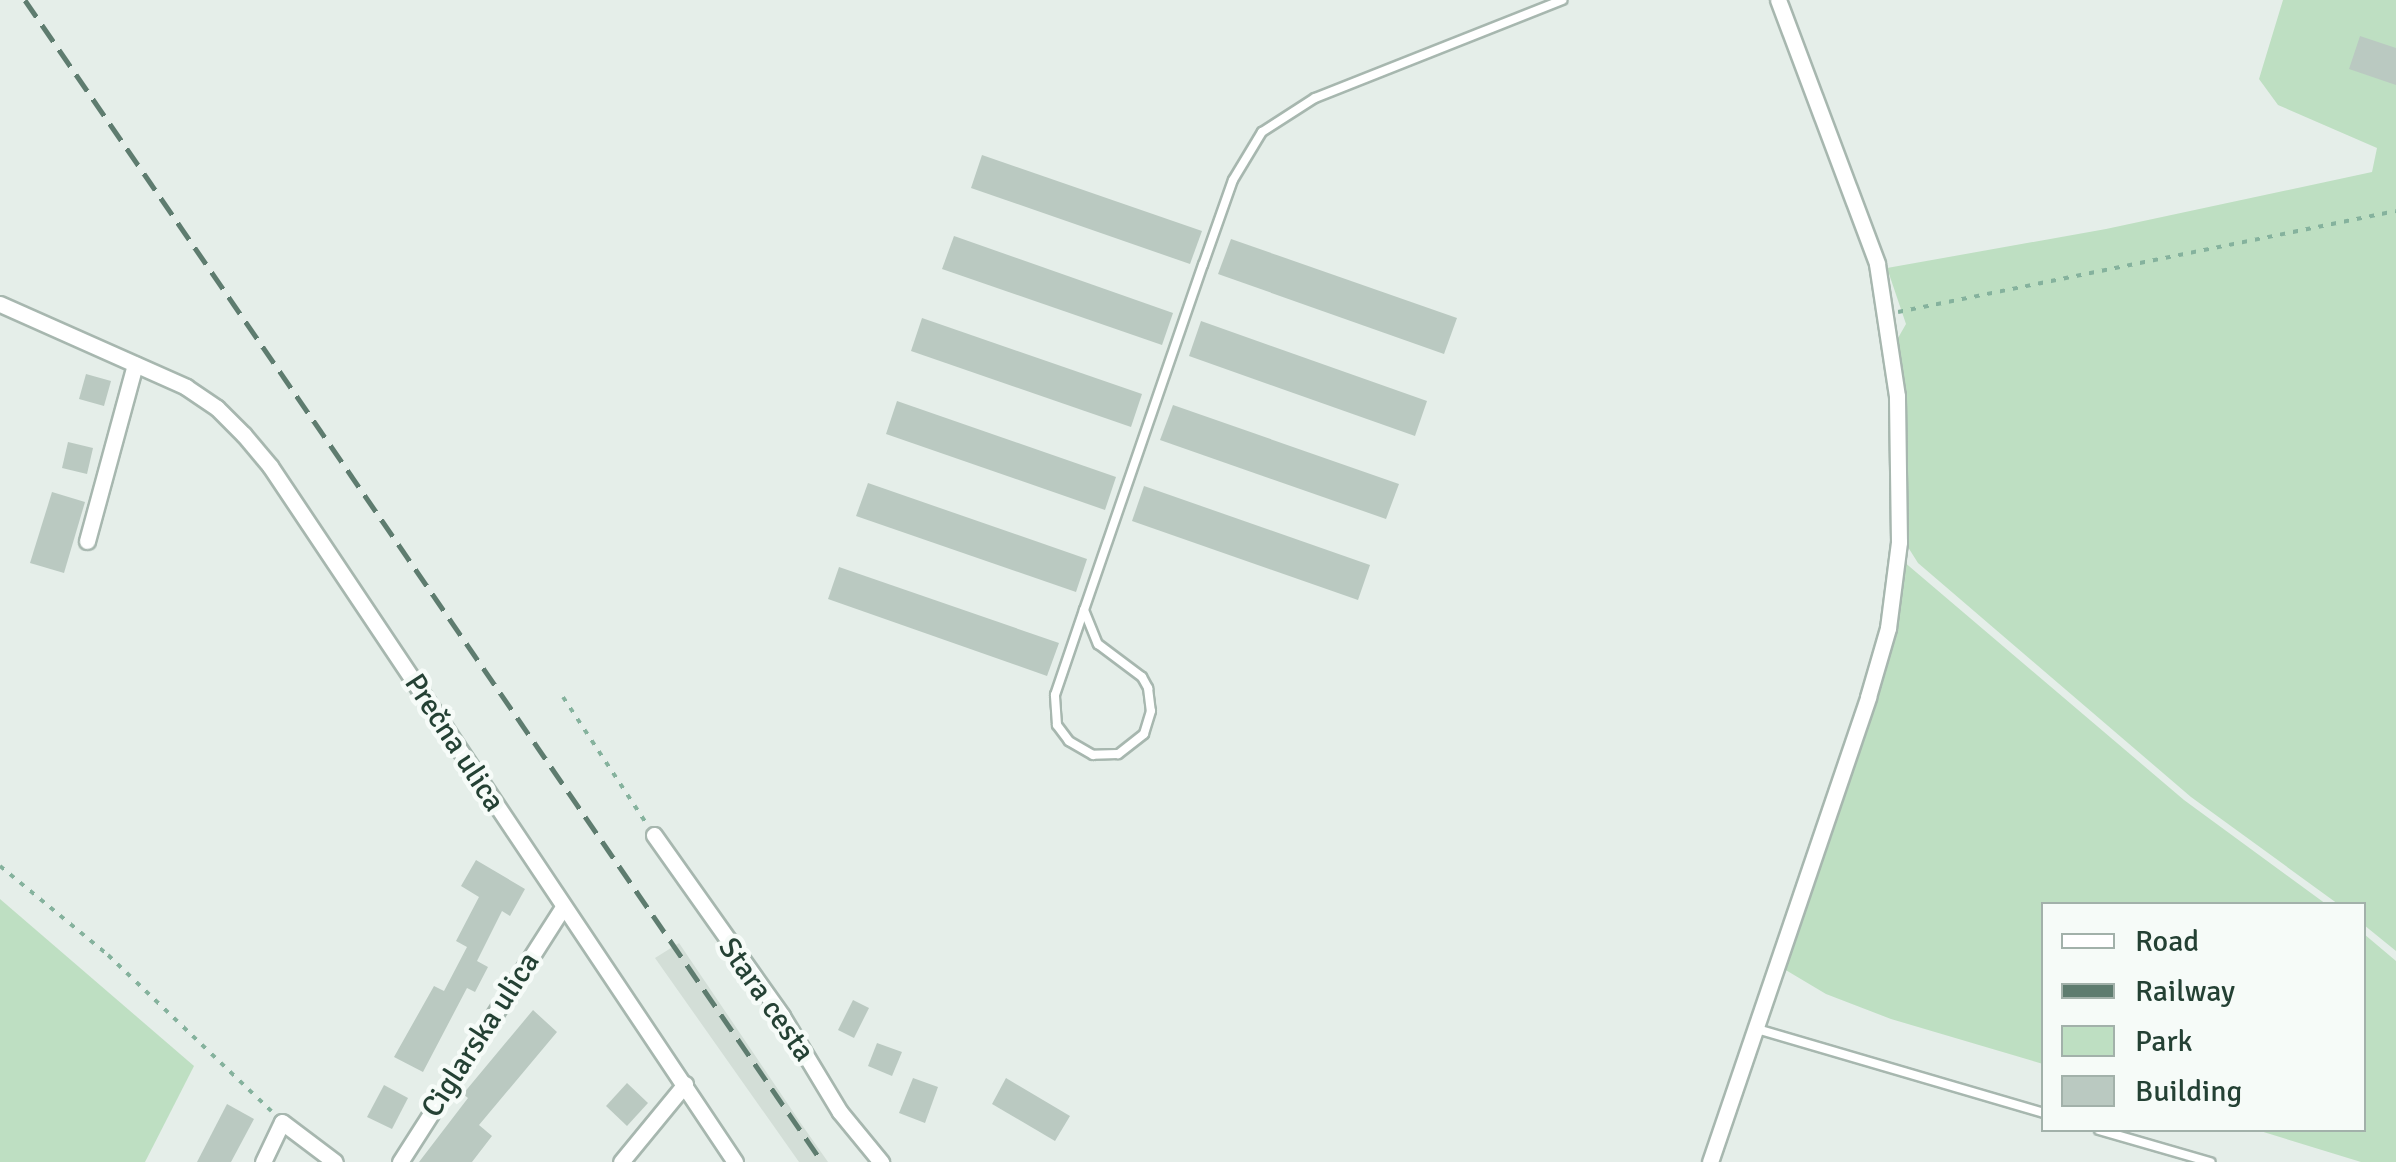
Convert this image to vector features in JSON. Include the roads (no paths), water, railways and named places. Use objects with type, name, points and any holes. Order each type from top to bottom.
[{"type":"street","points":[[1710,1162],[1888,628],[1899,542],[1900,471],[1888,314],[1878,263],[1778,0]]},
{"type":"street","name":"Prečna ulica","points":[[0,304],[186,387],[217,408],[270,466],[562,909],[735,1162]]},
{"type":"street","points":[[87,542],[134,364]]},
{"type":"street","name":"Stara cesta","points":[[654,835],[782,1016],[840,1112],[882,1162]]},
{"type":"street","name":"Ciglarska ulica","points":[[400,1162],[562,909]]},
{"type":"street","points":[[621,1162],[685,1084]]},
{"type":"street","points":[[263,1162],[282,1122],[335,1162]]},
{"type":"lane","points":[[1084,610],[1098,644],[1142,677],[1150,700],[1144,734],[1118,754],[1093,755],[1062,733],[1054,712],[1055,694],[1084,610],[1233,180],[1262,132],[1315,98],[1562,0]]},
{"type":"lane","points":[[1756,1028],[2041,1112]]},
{"type":"lane","points":[[2106,1132],[2210,1162]]},
{"type":"railway","points":[[25,0],[822,1162]]}]
